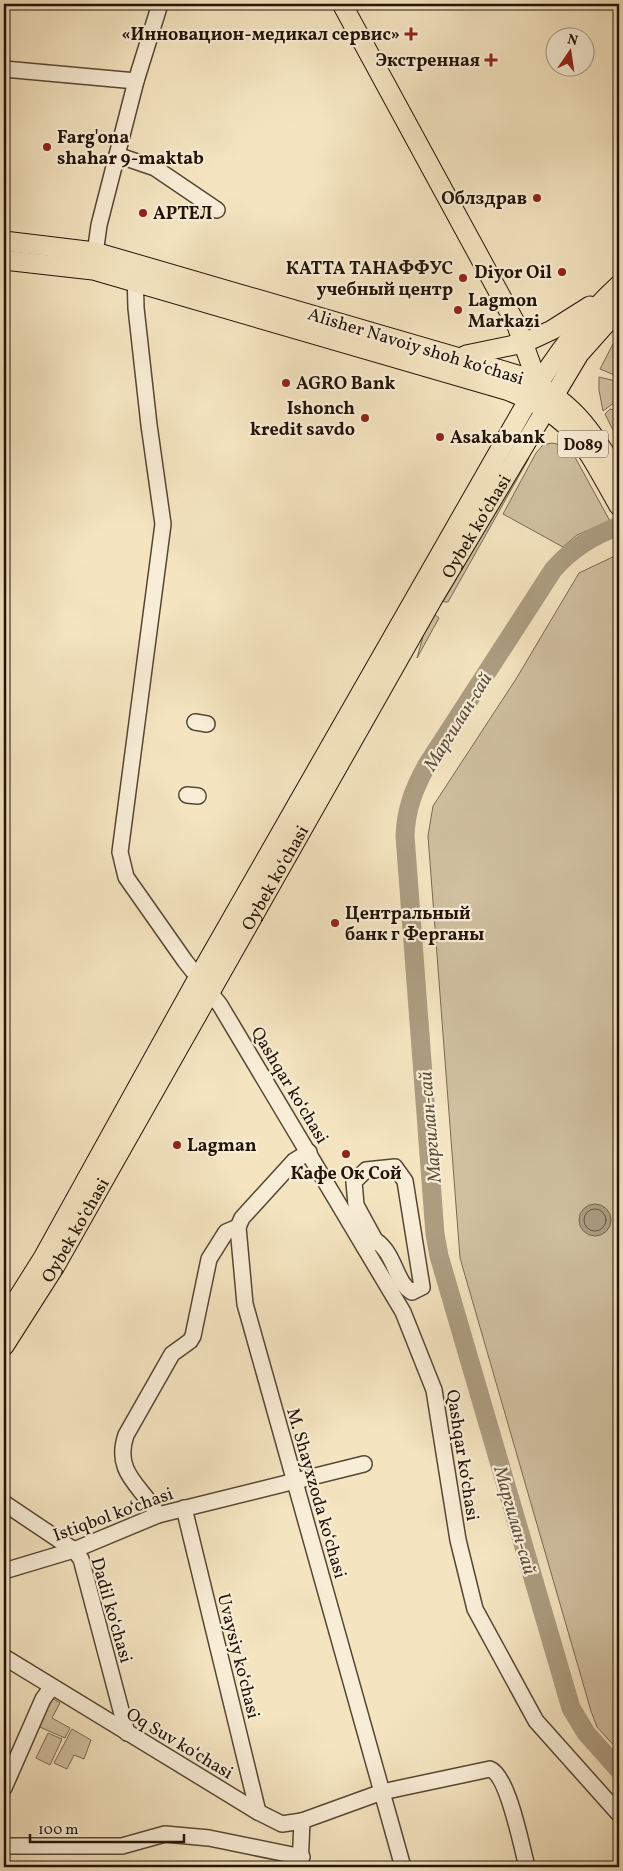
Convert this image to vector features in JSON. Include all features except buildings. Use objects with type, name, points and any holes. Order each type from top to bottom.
[{"type":"main road","points":[[342,4],[469,235],[524,343],[533,391],[550,401]]},
{"type":"main road","name":"Alisher Navoiy shoh koʻchasi","points":[[4,241],[95,252],[135,263],[500,368],[533,391]]},
{"type":"main road","name":"Alisher Navoiy shoh koʻchasi","points":[[4,260],[92,270],[509,391],[533,391]]},
{"type":"main road","points":[[458,356],[497,351],[524,343],[617,296]]},
{"type":"main road","name":"Oybek ko‘chasi","points":[[4,1346],[56,1266],[204,985],[533,391],[565,344],[617,296]]},
{"type":"main road","name":"Oybek ko‘chasi","points":[[4,1320],[550,401],[617,296]]},
{"type":"main road","name":"D089","points":[[550,401],[581,418],[596,437],[619,477]]},
{"type":"main road","name":"D089","points":[[550,401],[584,445],[619,506]]},
{"type":"street","points":[[92,270],[117,155],[136,81],[160,4]]},
{"type":"street","points":[[4,68],[136,81]]},
{"type":"street","points":[[117,155],[154,168],[178,181],[217,210]]},
{"type":"street","name":"Qashqar koʻchasi","points":[[135,263],[136,308],[163,524],[120,852],[126,878],[230,1022],[309,1152],[370,1244],[403,1312],[434,1390],[458,1540],[475,1609],[536,1721],[619,1814]]},
{"type":"street","points":[[158,1515],[151,1501],[132,1481],[124,1467],[122,1447],[126,1435],[172,1354],[193,1336],[209,1259],[226,1232],[238,1227],[242,1218],[294,1161],[309,1152]]},
{"type":"street","points":[[395,1167],[405,1181],[422,1287],[412,1292],[405,1288],[392,1257],[382,1245],[370,1244],[356,1205],[354,1182],[366,1170],[395,1167]]},
{"type":"street","name":"M. Shayxzoda koʻchasi","points":[[238,1227],[245,1304],[403,1867]]},
{"type":"street","name":"Istiqbol koʻchasi","points":[[4,1571],[74,1550],[158,1515],[364,1464]]},
{"type":"street","name":"Dadil koʻchasi","points":[[4,1504],[74,1550],[80,1559],[127,1732]]},
{"type":"street","name":"Uvaysiy koʻchasi","points":[[184,1508],[258,1812]]},
{"type":"street","name":"Oq Suv koʻchasi","points":[[4,1657],[51,1688],[258,1812],[282,1824],[302,1821],[382,1792],[480,1770],[495,1770],[506,1789],[527,1867]]},
{"type":"street","points":[[4,1788],[43,1699],[51,1688]]},
{"type":"street","points":[[4,1846],[122,1846],[165,1834],[209,1838],[301,1862],[302,1821]]},
{"type":"shaded area","points":[[614,342],[619,345],[617,369],[619,374],[617,376],[600,369]]},
{"type":"shaded area","points":[[599,377],[616,381],[619,399],[603,411],[599,390]]},
{"type":"shaded area","points":[[619,402],[619,442],[605,414],[610,409],[615,410],[615,405]]},
{"type":"shaded area","points":[[552,443],[566,446],[571,450],[610,521],[577,535],[563,547],[503,514],[536,453],[543,445]]},
{"type":"shaded area","points":[[526,456],[529,458],[448,602],[444,602],[442,600]]},
{"type":"shaded area","points":[[619,554],[619,1751],[597,1727],[591,1711],[460,1258],[428,836],[433,806],[516,679],[579,573]]},
{"type":"shaded area","points":[[434,614],[439,618],[417,658],[425,629]]},
{"type":"shaded area","points":[[49,1696],[60,1703],[52,1718],[70,1728],[65,1738],[35,1725]]},
{"type":"shaded area","points":[[72,1729],[91,1740],[84,1759],[74,1755],[67,1769],[54,1763]]},
{"type":"shaded area","points":[[48,1733],[62,1739],[50,1765],[36,1758]]},
{"type":"water","points":[[595,1204],[601,1205],[606,1209],[610,1214],[610,1226],[606,1231],[601,1235],[595,1236],[589,1235],[584,1231],[580,1226],[579,1220],[580,1214],[584,1209],[589,1205]]},
{"type":"waterway","name":"Маргилан-сай","points":[[619,526],[583,544],[568,555],[553,570],[427,765],[412,799],[407,817],[405,836],[435,1234],[439,1256],[571,1708],[586,1733],[619,1770]]},
{"type":"place","name":"«Инновацион-медикал сервис»","points":[[411,34]]},
{"type":"place","name":"Экстренная","points":[[491,60]]},
{"type":"place","name":"Farg'ona shahar 9-maktab","points":[[47,147]]},
{"type":"place","name":"Облздрав","points":[[537,198]]},
{"type":"place","name":"АРТЕЛ","points":[[143,213]]},
{"type":"place","name":"Diyor Oil","points":[[562,272]]},
{"type":"place","name":"КАТТА ТАНАФФУС учебный центр","points":[[463,278]]},
{"type":"place","name":"Lagmon Markazi","points":[[458,310]]},
{"type":"place","name":"AGRO Bank","points":[[286,383]]},
{"type":"place","name":"Ishonch kredit savdo","points":[[365,418]]},
{"type":"place","name":"Asakabank","points":[[440,437]]},
{"type":"place","name":"Центральный банк г Ферганы","points":[[335,923]]},
{"type":"place","name":"Lagman","points":[[177,1145]]},
{"type":"place","name":"Кафе Ок Сой","points":[[346,1154]]}]
